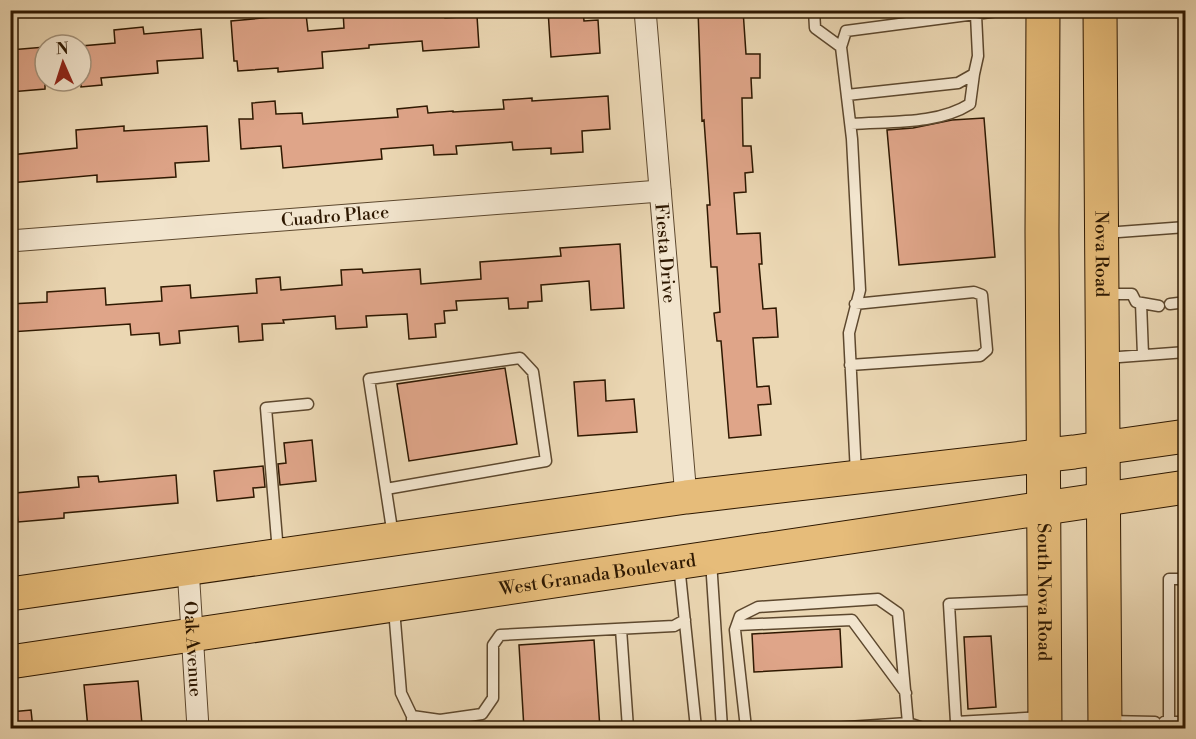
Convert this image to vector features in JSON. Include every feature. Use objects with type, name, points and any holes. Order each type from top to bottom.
[{"type":"main road","points":[[1043,10],[1043,455]]},
{"type":"main road","name":"Nova Road","points":[[1100,10],[1104,499]]},
{"type":"main road","points":[[10,594],[686,497],[1104,448],[1185,436]]},
{"type":"main road","name":"South Nova Road","points":[[1043,455],[1045,723]]},
{"type":"main road","name":"West Granada Boulevard","points":[[10,662],[1185,487]]},
{"type":"main road","points":[[1104,499],[1105,725]]},
{"type":"street","name":"Fiesta Drive","points":[[645,10],[686,497]]},
{"type":"street","name":"Cuadro Place","points":[[10,241],[660,191]]},
{"type":"street","name":"Oak Avenue","points":[[188,568],[198,729]]},
{"type":"lane","points":[[814,10],[815,28],[841,48]]},
{"type":"lane","points":[[856,477],[849,333],[860,290],[851,124],[841,48],[846,31],[919,16],[963,13],[976,15],[1003,11]]},
{"type":"lane","points":[[851,124],[927,118],[957,113],[970,104],[978,56],[976,15]]},
{"type":"lane","points":[[847,95],[958,83],[974,74]]},
{"type":"lane","points":[[1102,234],[1185,227]]},
{"type":"lane","points":[[850,365],[980,356],[987,350],[982,295],[974,292],[855,304]]},
{"type":"lane","points":[[1102,294],[1132,294],[1136,302],[1141,303],[1165,305],[1185,302]]},
{"type":"lane","points":[[1141,303],[1143,355]]},
{"type":"lane","points":[[1103,359],[1185,352]]},
{"type":"lane","points":[[386,489],[546,460],[533,372],[520,358],[369,378],[386,489],[394,539]]},
{"type":"lane","points":[[278,555],[266,408],[308,404]]},
{"type":"lane","points":[[711,558],[722,729]]},
{"type":"lane","points":[[678,563],[696,729]]},
{"type":"lane","points":[[1169,722],[1169,579],[1185,579]]},
{"type":"lane","points":[[746,729],[735,630],[740,616],[758,607],[878,599],[898,613],[908,723]]},
{"type":"lane","points":[[1044,600],[948,604],[956,722],[1045,723]]},
{"type":"lane","points":[[394,606],[401,693],[412,716],[412,729]]},
{"type":"lane","points":[[412,716],[440,720],[482,714],[493,698],[493,645],[500,635],[674,626],[685,620]]},
{"type":"lane","points":[[737,625],[852,620],[907,694]]},
{"type":"lane","points":[[621,629],[628,729]]},
{"type":"lane","points":[[1105,725],[1155,725],[1185,722]]},
{"type":"lane","points":[[832,729],[908,723],[922,729]]},
{"type":"building","points":[[444,10],[445,18],[477,16],[479,47],[423,51],[422,41],[369,45],[369,48],[322,52],[323,68],[278,72],[278,68],[238,71],[237,61],[234,61],[231,21],[306,14],[308,31],[344,28],[343,11]]},
{"type":"building","points":[[548,10],[583,10],[584,21],[598,20],[600,53],[551,57]]},
{"type":"building","points":[[698,10],[743,10],[746,54],[760,54],[760,78],[751,78],[752,98],[742,98],[743,146],[751,146],[753,172],[745,173],[746,192],[734,193],[737,234],[760,233],[762,264],[759,264],[763,309],[776,308],[778,337],[753,338],[757,387],[769,386],[771,404],[758,405],[761,435],[729,438],[721,341],[717,341],[714,313],[720,312],[717,267],[711,267],[707,205],[710,205],[704,120],[702,121]]},
{"type":"building","points":[[143,27],[144,34],[201,29],[203,58],[157,61],[158,73],[101,78],[102,85],[93,86],[93,45],[115,43],[114,30]]},
{"type":"building","points":[[33,48],[33,90],[10,92],[10,50]]},
{"type":"building","points":[[608,96],[610,129],[582,131],[583,152],[551,154],[551,148],[513,150],[512,142],[456,146],[457,154],[434,155],[433,145],[381,149],[382,159],[283,168],[281,146],[241,149],[239,119],[253,119],[252,103],[275,101],[276,114],[302,113],[303,124],[398,117],[397,109],[427,106],[428,113],[453,112],[504,109],[503,100],[532,98],[532,101]]},
{"type":"building","points":[[984,118],[995,257],[899,265],[887,130],[913,128],[952,120]]},
{"type":"building","points":[[124,126],[124,131],[207,126],[209,161],[175,163],[176,177],[97,182],[97,175],[10,183],[10,155],[77,148],[76,130]]},
{"type":"building","points":[[620,244],[624,308],[591,310],[589,281],[541,285],[542,301],[528,302],[528,308],[509,309],[508,298],[456,301],[457,310],[444,311],[445,323],[435,324],[436,337],[409,339],[407,314],[366,316],[367,327],[336,329],[335,316],[283,320],[284,323],[262,324],[263,340],[239,342],[238,326],[179,331],[180,343],[160,345],[159,333],[131,335],[130,324],[10,332],[10,304],[47,302],[47,292],[105,288],[106,305],[162,301],[161,287],[190,285],[191,298],[257,293],[256,279],[280,277],[281,290],[342,285],[341,270],[362,269],[363,273],[420,269],[421,284],[481,279],[480,262],[561,256],[560,248]]},
{"type":"building","points":[[505,368],[517,444],[409,461],[397,384]]},
{"type":"building","points":[[605,380],[606,401],[634,399],[637,432],[578,436],[574,382]]},
{"type":"building","points":[[312,440],[316,481],[280,485],[278,464],[286,463],[284,443]]},
{"type":"building","points":[[263,466],[265,487],[253,488],[254,497],[217,501],[214,471]]},
{"type":"building","points":[[176,475],[178,503],[64,513],[64,518],[18,522],[15,493],[79,487],[78,477],[98,476],[99,482]]},
{"type":"building","points":[[840,629],[842,667],[754,672],[752,634]]},
{"type":"building","points":[[991,636],[996,707],[968,709],[964,637]]},
{"type":"building","points":[[594,640],[600,729],[524,729],[519,645]]},
{"type":"building","points":[[138,681],[142,724],[138,725],[139,729],[88,729],[84,685]]},
{"type":"building","points":[[31,710],[33,729],[10,729],[10,712]]}]
